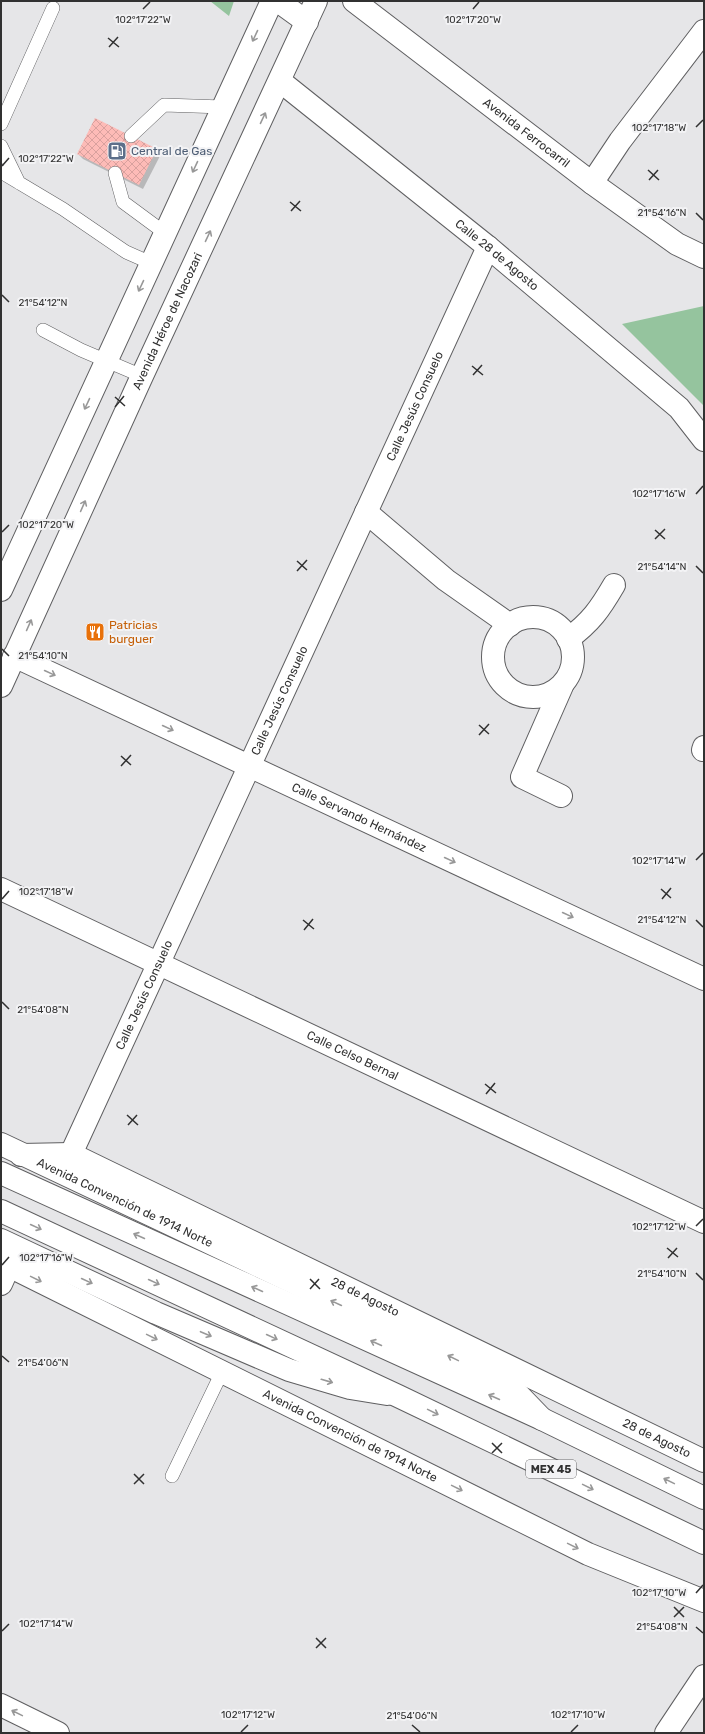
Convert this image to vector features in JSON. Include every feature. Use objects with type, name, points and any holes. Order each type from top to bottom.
[{"type":"street","points":[[1,590],[272,1]]},
{"type":"street","points":[[278,1],[307,22]]},
{"type":"street","name":"Avenida Héroe de Nacozari","points":[[1,686],[142,376],[316,1]]},
{"type":"street","name":"Avenida Ferrocarril","points":[[354,1],[592,183],[677,244],[704,257]]},
{"type":"street","points":[[592,183],[620,141],[704,31]]},
{"type":"street","name":"Calle 28 de Agosto","points":[[280,81],[488,247],[680,408],[704,440]]},
{"type":"street","name":"Calle Jesús Consuelo","points":[[71,1154],[488,247]]},
{"type":"street","points":[[366,512],[446,580],[510,625]]},
{"type":"street","points":[[568,639],[586,626],[601,607],[614,585]]},
{"type":"street","points":[[561,796],[522,777],[562,686],[569,676],[572,664],[572,651],[568,639],[561,629],[551,622],[539,618],[526,618],[504,629],[496,641],[493,654],[494,668],[500,680],[510,690],[523,696],[537,697],[550,694],[562,686]]},
{"type":"street","name":"Calle Servando Hernández","points":[[14,656],[704,979]]},
{"type":"street","name":"Calle Celso Bernal","points":[[1,889],[704,1222]]},
{"type":"street","name":"Avenida Convención de 1914 Norte","points":[[1,1144],[21,1155],[454,1358],[513,1389],[542,1419]]},
{"type":"street","name":"28 de Agosto","points":[[21,1155],[71,1154],[704,1461]]},
{"type":"street","name":"Avenida Convención de 1914 Norte","points":[[1,1173],[542,1419],[704,1498]]},
{"type":"street","points":[[1,1211],[398,1396]]},
{"type":"street","name":"MEX 45","points":[[1,1240],[156,1313],[289,1370],[350,1388],[398,1396],[704,1543]]},
{"type":"street","name":"Avenida Convención de 1914 Norte","points":[[4,1270],[222,1372],[588,1554],[704,1601]]},
{"type":"street","points":[[666,1733],[704,1676]]},
{"type":"street","points":[[1,1705],[48,1731]]},
{"type":"lane","points":[[1,124],[53,8]]},
{"type":"lane","points":[[131,136],[164,105],[223,107]]},
{"type":"lane","points":[[1,146],[19,183]]},
{"type":"lane","points":[[1,172],[63,209],[126,252],[151,263]]},
{"type":"lane","points":[[115,173],[122,202],[165,233]]},
{"type":"lane","points":[[43,330],[81,350],[142,376]]},
{"type":"lane","points":[[172,1476],[222,1372]]},
{"type":"green space","points":[[210,1],[234,1],[229,16]]},
{"type":"green space","points":[[704,306],[704,406],[622,324]]},
{"type":"building","name":"Central de Gas","points":[[95,118],[157,149],[139,185],[77,154]]},
{"type":"place","name":"Central de Gas","points":[[117,151]]},
{"type":"place","name":"Patricias burguer","points":[[95,632]]}]
